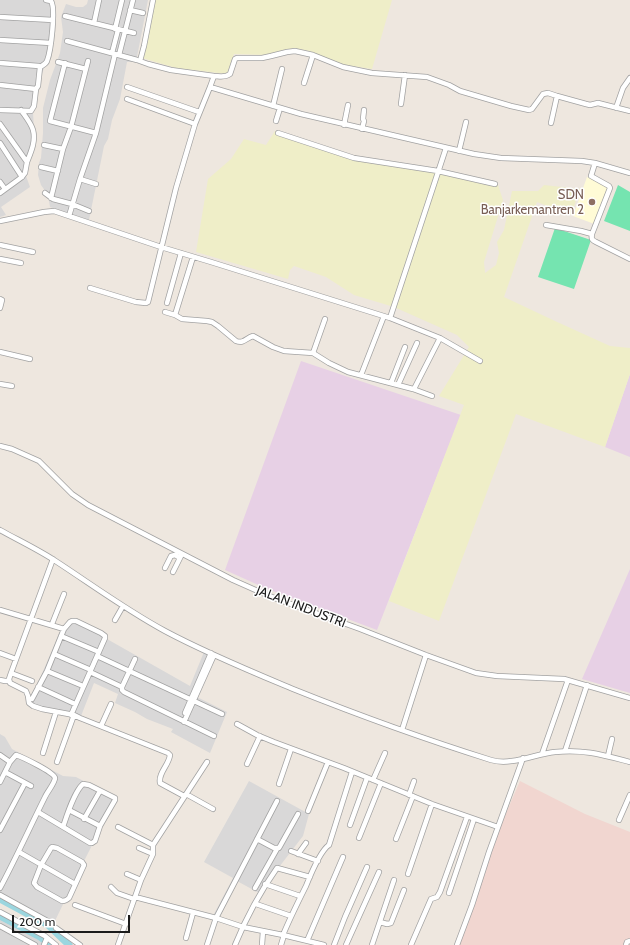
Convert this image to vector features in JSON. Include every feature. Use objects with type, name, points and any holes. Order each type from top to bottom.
[{"type":"street","points":[[0,63],[40,67],[45,64],[51,43],[53,20],[52,3],[46,0]]},
{"type":"street","points":[[94,24],[99,0]]},
{"type":"street","points":[[69,216],[96,133],[115,54],[117,29],[122,0]]},
{"type":"street","points":[[115,54],[125,31],[133,0]]},
{"type":"street","points":[[140,61],[153,0]]},
{"type":"street","points":[[130,10],[143,13]]},
{"type":"street","points":[[65,16],[134,33]]},
{"type":"street","points":[[0,18],[53,20]]},
{"type":"street","points":[[0,40],[51,43]]},
{"type":"street","points":[[67,41],[170,70],[214,76],[226,76],[230,74],[235,59],[237,58],[267,57],[295,51],[313,55],[343,67],[372,73],[427,77],[450,85],[460,91],[529,110],[532,109],[543,94],[548,93],[590,105],[598,103],[630,111]]},
{"type":"street","points":[[304,83],[313,55]]},
{"type":"street","points":[[51,198],[88,61]]},
{"type":"street","points":[[58,62],[86,69]]},
{"type":"street","points":[[65,63],[50,121],[96,133]]},
{"type":"street","points":[[0,110],[31,111],[33,108],[36,88],[38,86],[40,67]]},
{"type":"street","points":[[273,106],[282,69]]},
{"type":"street","points":[[90,288],[136,302],[147,303],[176,188],[199,112],[214,76]]},
{"type":"street","points":[[401,104],[405,76]]},
{"type":"street","points":[[616,108],[623,88],[630,78]]},
{"type":"street","points":[[0,85],[36,88]]},
{"type":"street","points":[[127,87],[199,112]]},
{"type":"street","points":[[210,87],[301,114],[459,151],[500,158],[582,161],[595,163],[630,173]]},
{"type":"street","points":[[551,123],[557,96]]},
{"type":"street","points":[[127,100],[195,124]]},
{"type":"street","points":[[344,124],[348,105]]},
{"type":"street","points":[[276,121],[280,108]]},
{"type":"street","points":[[0,193],[22,177],[25,173],[27,162],[34,144],[33,129],[21,110]]},
{"type":"street","points":[[362,129],[364,110]]},
{"type":"street","points":[[459,151],[466,122]]},
{"type":"street","points":[[0,124],[27,162]]},
{"type":"street","points":[[278,133],[354,158],[438,171],[495,184]]},
{"type":"street","points":[[0,143],[22,177]]},
{"type":"street","points":[[44,145],[63,149]]},
{"type":"street","points":[[390,318],[446,148]]},
{"type":"street","points":[[595,163],[591,176],[609,186],[610,189],[592,234],[592,240],[630,259]]},
{"type":"street","points":[[41,167],[58,171]]},
{"type":"street","points":[[80,179],[96,184]]},
{"type":"street","points":[[0,182],[5,189]]},
{"type":"street","points":[[45,193],[51,198],[89,211]]},
{"type":"street","points":[[0,220],[49,211],[69,216],[161,248],[193,256],[390,318],[440,338],[480,361]]},
{"type":"street","points":[[546,225],[592,234]]},
{"type":"street","points":[[0,245],[33,252]]},
{"type":"street","points":[[167,303],[181,253]]},
{"type":"street","points":[[175,315],[193,256]]},
{"type":"street","points":[[0,260],[21,263]]},
{"type":"street","points":[[0,299],[2,300],[0,308]]},
{"type":"street","points":[[165,312],[182,319],[212,322],[239,342],[253,336],[284,351],[313,354],[348,372],[414,389],[432,396]]},
{"type":"street","points":[[361,375],[384,316]]},
{"type":"street","points":[[313,354],[326,319]]},
{"type":"street","points":[[414,389],[440,338]]},
{"type":"street","points":[[398,385],[417,343]]},
{"type":"street","points":[[391,383],[405,347]]},
{"type":"street","points":[[0,352],[30,360]]},
{"type":"street","points":[[0,384],[12,386]]},
{"type":"street","name":"JALAN INDUSTRI","points":[[0,446],[12,449],[39,461],[82,502],[181,556],[277,599],[476,673],[568,680],[630,698]]},
{"type":"street","points":[[0,530],[53,559],[123,606],[165,631],[264,677],[402,730],[493,760],[508,761],[542,754],[579,751],[608,756],[630,762]]},
{"type":"street","points":[[165,568],[171,556],[181,556],[172,572]]},
{"type":"street","points":[[9,681],[53,559]]},
{"type":"street","points":[[52,624],[64,594]]},
{"type":"street","points":[[114,620],[123,606]]},
{"type":"street","points":[[0,610],[52,624],[64,629]]},
{"type":"street","points":[[32,699],[47,671],[60,636],[70,622],[74,621],[105,636],[75,704],[57,762]]},
{"type":"street","points":[[60,636],[222,714]]},
{"type":"street","points":[[0,653],[16,659]]},
{"type":"street","points":[[54,654],[122,687],[126,694],[214,736]]},
{"type":"street","points":[[183,721],[213,654]]},
{"type":"street","points":[[402,730],[426,655]]},
{"type":"street","points":[[122,687],[135,659]]},
{"type":"street","points":[[47,671],[83,686]]},
{"type":"street","points":[[11,673],[32,681]]},
{"type":"street","points":[[0,680],[5,682],[9,681],[10,683],[26,691],[29,703],[32,706],[72,715],[168,753],[170,755],[169,760],[160,778],[160,783],[213,809]]},
{"type":"street","points":[[542,754],[568,680]]},
{"type":"street","points":[[565,751],[587,685]]},
{"type":"street","points":[[38,687],[75,704]]},
{"type":"street","points":[[101,726],[111,704]]},
{"type":"street","points":[[43,753],[56,712]]},
{"type":"street","points":[[237,724],[260,736],[291,749],[328,762],[432,804],[498,827]]},
{"type":"street","points":[[247,764],[260,736]]},
{"type":"street","points":[[608,756],[612,739]]},
{"type":"street","points":[[279,784],[291,749]]},
{"type":"street","points":[[373,780],[385,753]]},
{"type":"street","points":[[0,755],[10,762]]},
{"type":"street","points":[[0,780],[10,762],[16,755],[53,774],[55,777],[0,888]]},
{"type":"street","points":[[457,945],[523,758]]},
{"type":"street","points":[[118,945],[141,880],[153,854],[153,845],[207,762]]},
{"type":"street","points":[[308,812],[328,762]]},
{"type":"street","points":[[5,772],[30,786]]},
{"type":"street","points":[[280,945],[300,896],[318,861],[326,847],[329,845],[352,772]]},
{"type":"street","points":[[350,825],[367,778]]},
{"type":"street","points":[[396,839],[411,796],[414,781]]},
{"type":"street","points":[[0,830],[2,819],[25,783]]},
{"type":"street","points":[[359,838],[381,783]]},
{"type":"street","points":[[38,812],[63,827],[92,843],[95,841],[100,826],[115,798],[83,784],[69,810],[63,827]]},
{"type":"street","points":[[84,819],[100,791]]},
{"type":"street","points":[[619,820],[630,796]]},
{"type":"street","points":[[206,945],[216,918],[277,801]]},
{"type":"street","points":[[408,874],[432,804]]},
{"type":"street","points":[[69,810],[100,826]]},
{"type":"street","points":[[255,888],[277,849],[282,844],[298,814]]},
{"type":"street","points":[[411,945],[431,899],[437,897],[440,892],[467,817]]},
{"type":"street","points":[[449,893],[474,819]]},
{"type":"street","points":[[118,828],[153,845]]},
{"type":"street","points":[[257,839],[277,849]]},
{"type":"street","points":[[298,854],[306,843]]},
{"type":"street","points":[[51,848],[57,848],[82,862],[84,865],[67,900],[62,901],[36,887],[34,883],[41,865],[51,848]]},
{"type":"street","points":[[140,848],[153,854]]},
{"type":"street","points":[[291,851],[318,861]]},
{"type":"street","points":[[19,852],[75,884]]},
{"type":"street","points":[[307,941],[343,857]]},
{"type":"street","points":[[334,945],[344,917],[367,866]]},
{"type":"street","points":[[234,945],[265,884],[278,867],[310,877]]},
{"type":"street","points":[[346,945],[379,872]]},
{"type":"street","points":[[127,874],[141,880]]},
{"type":"street","points":[[372,945],[394,880]]},
{"type":"street","points":[[265,884],[300,896]]},
{"type":"street","points":[[111,887],[117,893],[135,898],[216,918],[243,927],[322,945]]},
{"type":"street","points":[[380,922],[387,924],[390,923],[404,890]]},
{"type":"street","points":[[0,895],[51,923]]},
{"type":"street","points":[[256,904],[291,916]]},
{"type":"street","points":[[75,905],[126,924]]},
{"type":"street","points":[[0,912],[46,942],[53,944]]},
{"type":"street","points":[[186,938],[193,912]]},
{"type":"street","points":[[0,926],[35,945]]},
{"type":"street","points":[[56,928],[80,945]]},
{"type":"street","points":[[262,945],[263,931]]},
{"type":"street","points":[[626,945],[627,942],[630,941]]},
{"type":"shaded area","points":[[0,0],[53,0],[52,46],[39,82],[33,112],[34,130],[26,176],[30,187],[1,207],[6,215],[0,217]]},
{"type":"shaded area","points":[[88,0],[148,0],[136,62],[127,62],[120,99],[112,120],[108,139],[104,146],[89,220],[50,207],[48,195],[41,185],[38,175],[43,133],[43,108],[50,80],[60,53],[63,32],[61,17],[66,4],[76,7],[83,7],[87,4]]},
{"type":"shaded area","name":"SDN Banjarkemantren 2","points":[[587,177],[611,188],[597,225],[573,216]]},
{"type":"shaded area","points":[[301,361],[461,415],[377,630],[265,588],[225,570]]},
{"type":"shaded area","points":[[630,374],[630,457],[605,447]]},
{"type":"shaded area","points":[[630,569],[630,693],[582,679]]},
{"type":"shaded area","points":[[72,618],[106,634],[107,639],[190,686],[204,652],[213,657],[197,697],[227,712],[210,753],[171,732],[173,729],[147,719],[115,703],[118,694],[94,683],[81,716],[55,711],[34,704],[31,701],[31,698],[61,629]]},
{"type":"shaded area","points":[[0,734],[5,737],[12,749],[63,776],[76,777],[116,798],[53,925],[0,897]]},
{"type":"shaded area","points":[[249,781],[309,814],[303,836],[259,893],[237,881],[220,916],[214,914],[233,878],[204,862]]},
{"type":"shaded area","points":[[520,781],[585,814],[630,832],[630,945],[459,945],[500,827]]},
{"type":"shaded area","points":[[0,919],[39,940],[46,945],[0,945]]},
{"type":"green space","points":[[154,0],[392,0],[372,69],[339,64],[309,51],[294,48],[267,55],[234,54],[227,74],[176,68],[142,58]]},
{"type":"green space","points":[[275,131],[354,158],[449,173],[498,185],[503,200],[484,262],[485,273],[496,265],[499,253],[497,242],[504,230],[512,191],[538,191],[544,185],[580,189],[571,215],[537,202],[504,297],[610,346],[630,348],[630,374],[605,447],[516,414],[439,621],[389,601],[464,405],[439,396],[469,347],[457,335],[394,307],[354,295],[326,277],[294,266],[290,270],[288,279],[196,252],[208,179],[231,159],[244,139],[266,145]]},
{"type":"green space","points":[[618,185],[630,192],[630,231],[604,221]]},
{"type":"green space","points":[[555,228],[591,240],[574,289],[538,277]]},
{"type":"waterway","points":[[0,899],[48,925],[69,945]]},
{"type":"waterway","points":[[0,916],[40,937],[51,945]]},
{"type":"place","name":"SDN Banjarkemantren 2","points":[[592,202]]}]
